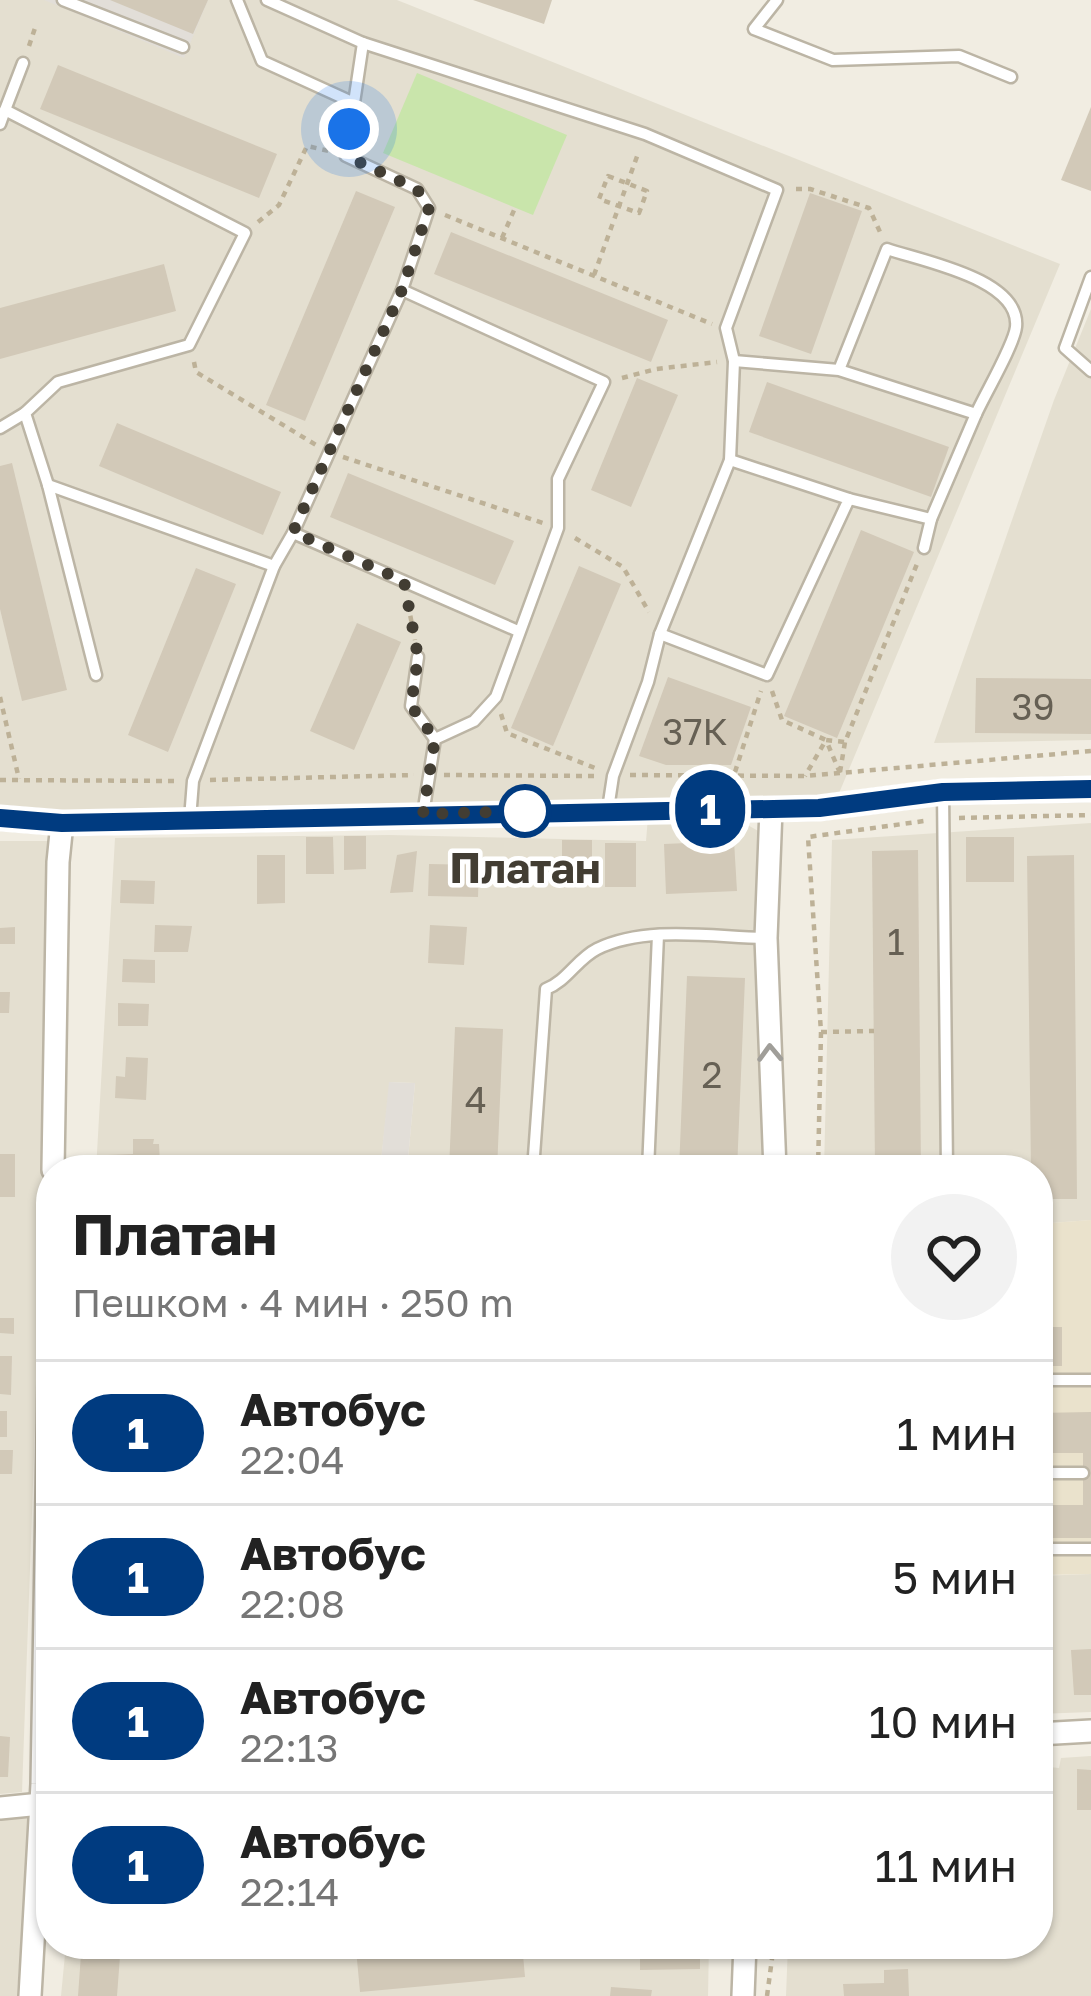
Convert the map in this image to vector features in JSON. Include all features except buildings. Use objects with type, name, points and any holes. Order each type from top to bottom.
[{"type":"street","points":[[0,818],[62,823],[819,808],[943,792],[1091,789]]},
{"type":"street","points":[[771,809],[766,938],[774,1155]]},
{"type":"street","points":[[52,1155],[62,823]]},
{"type":"street","points":[[1053,1733],[1091,1731]]},
{"type":"street","points":[[0,1808],[36,1805]]},
{"type":"street","points":[[30,1996],[36,1924]]},
{"type":"street","points":[[743,1996],[744,1959]]},
{"type":"lane","points":[[64,0],[183,47]]},
{"type":"lane","points":[[237,0],[262,61],[352,102]]},
{"type":"lane","points":[[267,0],[363,43],[645,134],[777,190],[726,328],[734,361],[730,460],[660,634],[614,776],[608,809]]},
{"type":"lane","points":[[777,0],[754,29],[833,60],[958,56],[1011,77]]},
{"type":"lane","points":[[190,819],[193,781],[274,566],[402,290],[429,208],[417,189],[346,156],[363,43]]},
{"type":"lane","points":[[0,124],[23,63]]},
{"type":"lane","points":[[0,428],[25,413],[58,382],[189,345],[245,233],[5,110]]},
{"type":"lane","points":[[839,370],[887,249],[998,287],[1012,303],[1016,327],[931,519],[923,548]]},
{"type":"lane","points":[[1091,277],[1065,348],[1091,371]]},
{"type":"lane","points":[[402,290],[604,382],[558,479],[558,528],[496,697],[474,721],[435,739]]},
{"type":"lane","points":[[734,361],[839,370],[976,413]]},
{"type":"lane","points":[[25,413],[96,675]]},
{"type":"lane","points":[[730,460],[849,499],[931,519]]},
{"type":"lane","points":[[48,485],[274,566]]},
{"type":"lane","points":[[660,634],[766,675],[849,499]]},
{"type":"lane","points":[[293,532],[518,631]]},
{"type":"lane","points":[[418,657],[411,706],[435,739]]},
{"type":"lane","points":[[423,814],[435,739]]},
{"type":"lane","points":[[943,792],[947,1155]]},
{"type":"lane","points":[[534,1155],[546,989],[597,949],[658,935],[766,938]]},
{"type":"lane","points":[[649,1155],[658,935]]},
{"type":"lane","points":[[1053,1380],[1091,1381]]},
{"type":"lane","points":[[1053,1473],[1083,1473]]},
{"type":"lane","points":[[1053,1549],[1091,1549]]},
{"type":"path","points":[[593,277],[645,134]]},
{"type":"path","points":[[245,233],[279,205],[308,146]]},
{"type":"path","points":[[608,176],[647,191],[639,214],[619,206],[599,199],[608,176]]},
{"type":"path","points":[[777,190],[810,189],[869,208],[887,249]]},
{"type":"path","points":[[429,208],[726,328]]},
{"type":"path","points":[[502,238],[515,208]]},
{"type":"path","points":[[189,345],[196,372],[328,452],[558,528],[623,566],[660,634]]},
{"type":"path","points":[[604,382],[656,369],[734,361]]},
{"type":"path","points":[[840,773],[844,742],[923,548]]},
{"type":"path","points":[[404,581],[418,657]]},
{"type":"path","points":[[766,675],[782,720],[826,740],[844,742]]},
{"type":"path","points":[[734,774],[766,675]]},
{"type":"path","points":[[0,697],[19,781]]},
{"type":"path","points":[[496,697],[507,733],[614,776]]},
{"type":"path","points":[[826,740],[840,773]]},
{"type":"path","points":[[806,776],[826,740]]},
{"type":"path","points":[[0,780],[193,781],[426,774],[806,776],[1091,751]]},
{"type":"path","points":[[664,775],[667,765]]},
{"type":"path","points":[[808,837],[821,1032],[818,1155]]},
{"type":"path","points":[[821,1032],[874,1031]]},
{"type":"path","points":[[767,1996],[772,1959]]},
{"type":"shaded area","name":"Платан","points":[[0,0],[397,0],[1060,264],[837,798],[0,812]]},
{"type":"shaded area","points":[[44,0],[208,0],[184,58]]},
{"type":"shaded area","points":[[1091,309],[1091,740],[934,743],[1054,400]]},
{"type":"shaded area","points":[[648,817],[737,819],[767,836],[768,1155],[408,1155],[415,1083],[390,1082],[382,1155],[97,1155],[115,838],[389,835],[646,841]]},
{"type":"shaded area","points":[[1091,823],[1091,1220],[1053,1223],[1053,1155],[824,1155],[832,840]]},
{"type":"shaded area","points":[[0,841],[56,841],[45,1155],[36,1155],[36,1400],[22,1792],[0,1794]]},
{"type":"shaded area","points":[[389,1082],[415,1083],[408,1155],[382,1155]]},
{"type":"shaded area","points":[[1091,1220],[1091,1574],[1053,1575],[1053,1223]]},
{"type":"shaded area","points":[[1091,1574],[1091,1712],[1053,1713],[1053,1575]]},
{"type":"shaded area","points":[[1091,1756],[1091,1996],[786,1996],[787,1959],[1053,1959],[1053,1767],[1059,1768],[1061,1758]]},
{"type":"shaded area","points":[[29,1818],[17,1996],[0,1996],[0,1820]]},
{"type":"shaded area","points":[[65,1959],[709,1959],[708,1996],[61,1996]]},
{"type":"green space","points":[[417,73],[567,135],[533,215],[383,153]]},
{"type":"bus line","name":"1","points":[[0,818],[62,823],[819,808],[943,792],[1091,789]]},
{"type":"place","name":"Платан","points":[[525,811]]},
{"type":"route","points":[[349,129],[346,156],[417,189],[429,208],[402,290],[293,532],[404,581],[418,657],[411,706],[435,739],[423,814],[525,811]]}]
